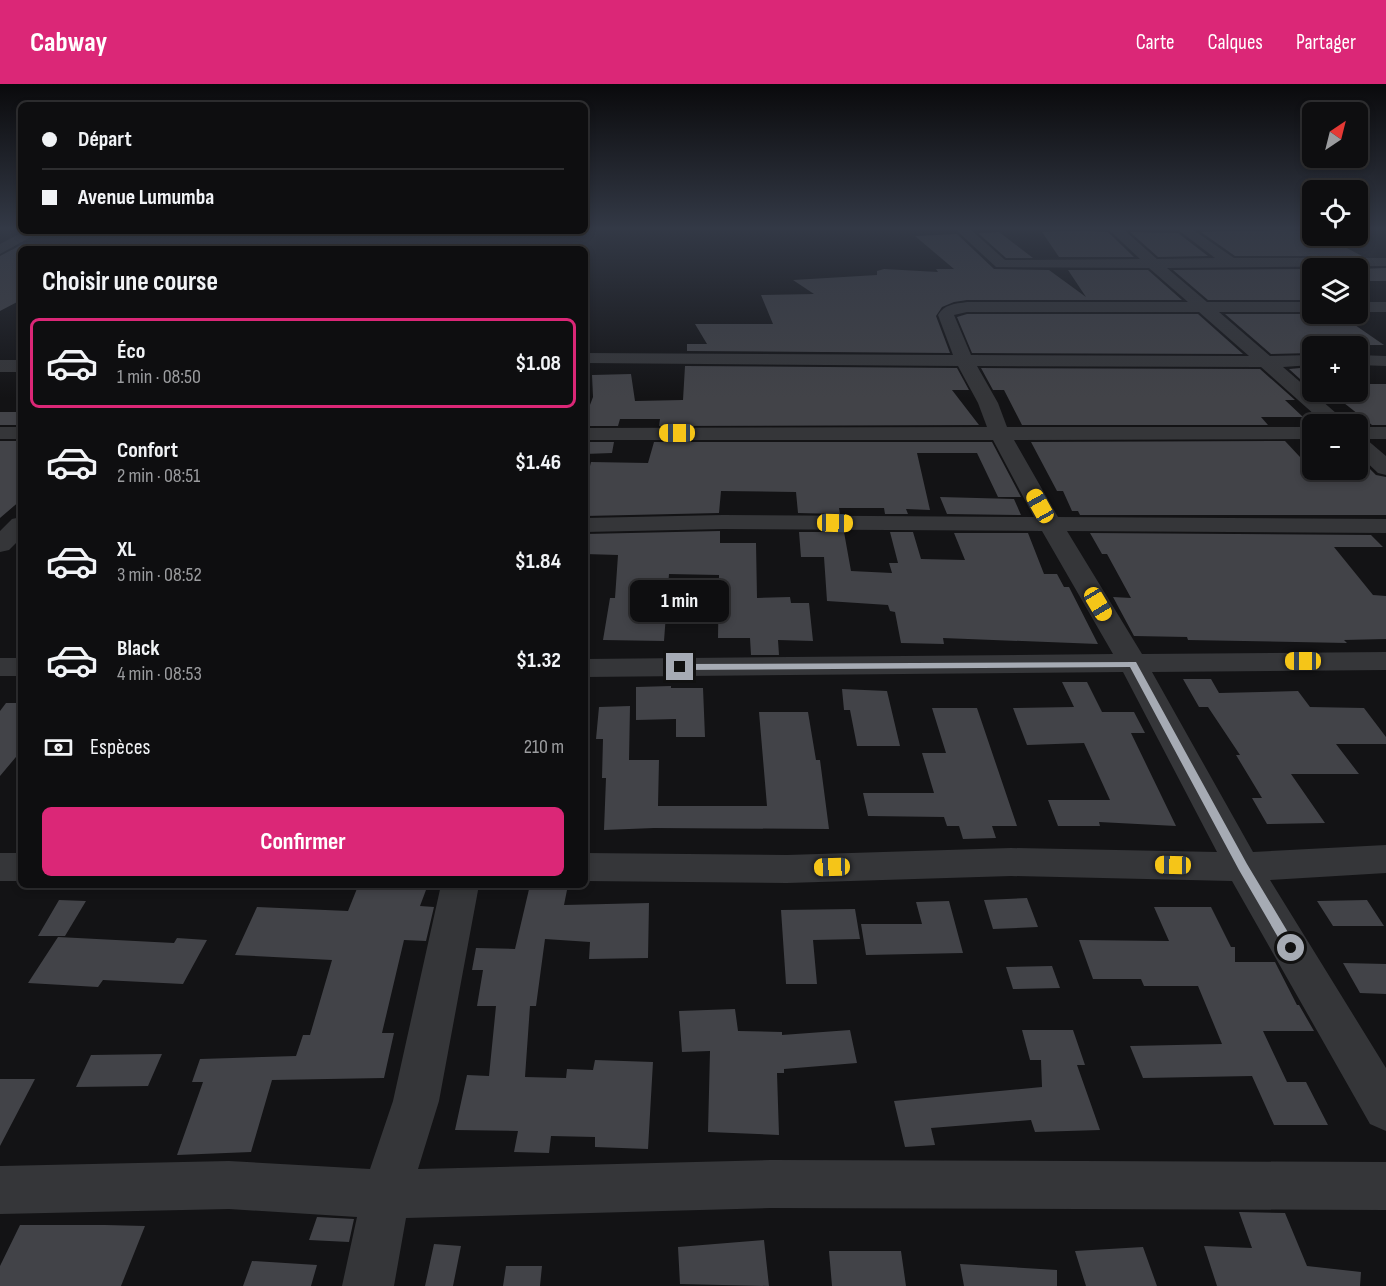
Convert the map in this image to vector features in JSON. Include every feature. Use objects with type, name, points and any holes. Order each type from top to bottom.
[{"type":"street","points":[[1177,285],[1325,414]]},
{"type":"street","points":[[1302,307],[968,307],[950,310],[946,315],[965,361],[988,403],[999,432],[1050,524],[1133,664],[1243,867],[1386,1109]]},
{"type":"street","points":[[1368,307],[1386,307]]},
{"type":"street","points":[[588,358],[1302,360]]},
{"type":"street","points":[[1368,360],[1386,361]]},
{"type":"street","points":[[0,366],[18,366]]},
{"type":"street","points":[[0,433],[18,433]]},
{"type":"street","points":[[588,434],[1302,433]]},
{"type":"street","points":[[1368,433],[1386,433]]},
{"type":"street","points":[[1368,452],[1386,468]]},
{"type":"street","points":[[0,522],[18,523]]},
{"type":"street","points":[[588,525],[723,522],[1386,526]]},
{"type":"street","points":[[0,545],[18,526]]},
{"type":"street","points":[[588,668],[1386,661]]},
{"type":"street","points":[[0,667],[18,667]]},
{"type":"street","points":[[588,867],[787,869],[1011,862],[1243,867],[1386,859]]},
{"type":"street","points":[[0,867],[18,867]]},
{"type":"street","points":[[368,1286],[386,1194],[416,1101],[459,888]]},
{"type":"street","points":[[0,1190],[230,1185],[386,1194],[770,1184],[1386,1186]]},
{"type":"building","points":[[0,285],[18,285],[18,302],[0,311]]},
{"type":"building","points":[[801,285],[1070,285],[1086,297],[1078,285],[1165,285],[1182,300],[967,300],[954,302],[942,307],[936,316],[950,353],[687,351],[687,344],[707,344],[695,324],[773,324],[761,295],[814,294]]},
{"type":"building","points":[[1191,285],[1302,285],[1302,300],[1208,300]]},
{"type":"building","points":[[967,314],[1198,314],[1243,354],[972,353],[957,317]]},
{"type":"building","points":[[1225,314],[1302,314],[1302,324],[1354,324],[1384,345],[1368,345],[1368,336],[1302,336],[1302,353],[1271,354]]},
{"type":"building","points":[[685,366],[957,368],[969,390],[952,390],[979,425],[659,426],[660,419],[620,419],[618,426],[588,426],[588,410],[593,397],[592,375],[631,374],[635,401],[683,400]]},
{"type":"building","points":[[981,368],[1260,369],[1295,400],[1285,400],[1302,417],[1261,417],[1268,425],[1022,425],[1004,390],[993,390]]},
{"type":"building","points":[[1302,368],[1302,381],[1289,369]]},
{"type":"building","points":[[1368,384],[1386,384],[1386,425],[1372,425],[1368,422],[1368,414],[1358,414],[1343,402],[1368,402]]},
{"type":"building","points":[[0,412],[18,412],[18,425],[0,425]]},
{"type":"building","points":[[0,441],[18,441],[18,503],[0,518]]},
{"type":"building","points":[[1285,441],[1302,457],[1302,480],[1368,480],[1368,467],[1376,475],[1386,477],[1386,515],[1080,515],[1078,511],[1072,511],[1063,491],[1057,491],[1031,442]]},
{"type":"building","points":[[588,442],[614,442],[612,453],[588,454]]},
{"type":"building","points":[[654,442],[992,442],[1021,497],[998,497],[977,453],[917,453],[930,510],[906,509],[908,514],[885,514],[884,508],[839,508],[840,514],[798,513],[796,492],[721,491],[719,513],[588,516],[588,474],[591,462],[648,463]]},
{"type":"building","points":[[940,497],[1014,499],[1021,515],[947,514]]},
{"type":"building","points":[[720,531],[720,543],[756,543],[757,598],[790,597],[791,603],[809,603],[813,641],[778,640],[779,655],[751,655],[750,638],[718,638],[719,575],[669,574],[664,641],[603,640],[610,598],[615,598],[618,555],[588,554],[588,534]]},
{"type":"building","points":[[799,532],[844,532],[851,571],[892,573],[889,563],[898,563],[890,532],[913,532],[921,559],[965,560],[954,533],[1028,533],[1044,574],[1057,574],[1064,587],[1069,587],[1098,644],[943,638],[944,644],[901,643],[895,612],[890,611],[888,605],[827,601],[824,557],[801,557]]},
{"type":"building","points":[[1090,533],[1371,535],[1383,547],[1334,547],[1373,595],[1386,596],[1386,639],[1344,640],[1347,643],[1188,640],[1187,637],[1134,636],[1113,597],[1131,598],[1107,554],[1102,554]]},
{"type":"building","points":[[1183,679],[1211,679],[1219,693],[1298,691],[1310,707],[1364,708],[1386,737],[1386,744],[1336,744],[1359,774],[1291,774],[1325,823],[1267,824],[1252,798],[1262,798],[1236,755],[1240,755],[1208,707],[1199,707]]},
{"type":"building","points":[[1062,682],[1087,682],[1102,712],[1134,712],[1145,733],[1131,733],[1176,826],[1099,822],[1100,826],[1058,826],[1048,800],[1110,800],[1084,743],[1027,745],[1013,708],[1074,707]]},
{"type":"building","points":[[671,686],[671,688],[703,688],[705,737],[676,737],[676,719],[636,720],[636,687]]},
{"type":"building","points":[[842,689],[887,691],[900,746],[857,746],[850,710],[844,710]]},
{"type":"building","points":[[6,703],[18,703],[18,755],[0,776],[0,711]]},
{"type":"building","points":[[630,706],[629,760],[659,760],[658,806],[767,806],[759,712],[808,712],[816,760],[820,760],[829,829],[604,830],[606,778],[602,778],[603,739],[596,739],[599,707]]},
{"type":"building","points":[[932,708],[977,708],[1017,826],[992,826],[996,838],[963,839],[959,826],[947,826],[944,817],[868,816],[863,793],[934,793],[922,753],[946,753]]},
{"type":"building","points":[[357,888],[426,890],[420,906],[434,907],[426,941],[404,940],[382,1033],[394,1033],[384,1078],[272,1080],[251,1152],[177,1155],[203,1082],[192,1082],[200,1059],[296,1056],[303,1035],[310,1035],[332,960],[235,955],[257,907],[348,911]]},
{"type":"building","points":[[529,888],[567,888],[564,905],[649,903],[648,958],[589,959],[590,942],[545,939],[536,1006],[530,1006],[525,1077],[566,1078],[567,1069],[593,1070],[595,1060],[653,1062],[648,1149],[595,1147],[595,1137],[551,1136],[549,1153],[514,1152],[518,1131],[455,1130],[467,1075],[489,1076],[496,1006],[477,1006],[483,970],[472,970],[476,948],[515,949]]},
{"type":"building","points":[[1027,898],[1038,927],[993,929],[984,900]]},
{"type":"building","points":[[59,900],[86,901],[65,936],[38,936]]},
{"type":"building","points":[[1367,900],[1384,926],[1333,926],[1317,901]]},
{"type":"building","points":[[949,901],[963,953],[866,955],[861,924],[922,924],[916,902]]},
{"type":"building","points":[[1154,907],[1211,907],[1231,947],[1235,947],[1235,962],[1275,962],[1297,1005],[1314,1031],[1263,1031],[1287,1082],[1306,1082],[1328,1125],[1274,1125],[1252,1076],[1143,1078],[1130,1046],[1222,1044],[1198,986],[1144,986],[1141,979],[1093,979],[1079,940],[1169,941]]},
{"type":"building","points":[[855,909],[860,939],[813,940],[817,984],[786,984],[781,910]]},
{"type":"building","points":[[58,937],[174,943],[177,938],[207,940],[183,984],[103,980],[98,987],[28,983]]},
{"type":"building","points":[[1343,963],[1386,964],[1386,994],[1360,993]]},
{"type":"building","points":[[1052,966],[1060,988],[1013,989],[1006,967]]},
{"type":"building","points":[[735,1009],[738,1031],[782,1032],[782,1035],[850,1030],[857,1063],[784,1069],[784,1073],[777,1073],[779,1135],[708,1132],[710,1051],[682,1052],[679,1011]]},
{"type":"building","points":[[1022,1030],[1073,1030],[1085,1065],[1077,1065],[1100,1130],[1035,1132],[1031,1120],[931,1128],[935,1145],[905,1147],[894,1101],[1042,1087],[1041,1060],[1030,1060]]},
{"type":"building","points":[[162,1054],[148,1086],[76,1087],[91,1055]]},
{"type":"building","points":[[0,1079],[35,1079],[0,1146]]},
{"type":"building","points":[[1239,1212],[1285,1213],[1307,1266],[1361,1272],[1360,1286],[1217,1286],[1204,1246],[1252,1248]]},
{"type":"building","points":[[317,1217],[354,1219],[349,1242],[309,1240]]},
{"type":"building","points":[[20,1225],[145,1226],[121,1286],[0,1286],[0,1266]]},
{"type":"building","points":[[764,1240],[769,1286],[680,1284],[678,1247]]},
{"type":"building","points":[[434,1244],[461,1246],[453,1286],[425,1286]]},
{"type":"building","points":[[1143,1247],[1157,1286],[1086,1286],[1075,1251]]},
{"type":"building","points":[[829,1251],[901,1251],[906,1286],[832,1286]]},
{"type":"building","points":[[252,1261],[317,1265],[311,1286],[243,1286]]},
{"type":"building","points":[[960,1264],[1057,1270],[1057,1286],[964,1286]]},
{"type":"building","points":[[506,1266],[542,1266],[540,1286],[503,1286]]},
{"type":"route","points":[[680,667],[1133,664],[1243,867],[1291,948]]}]
